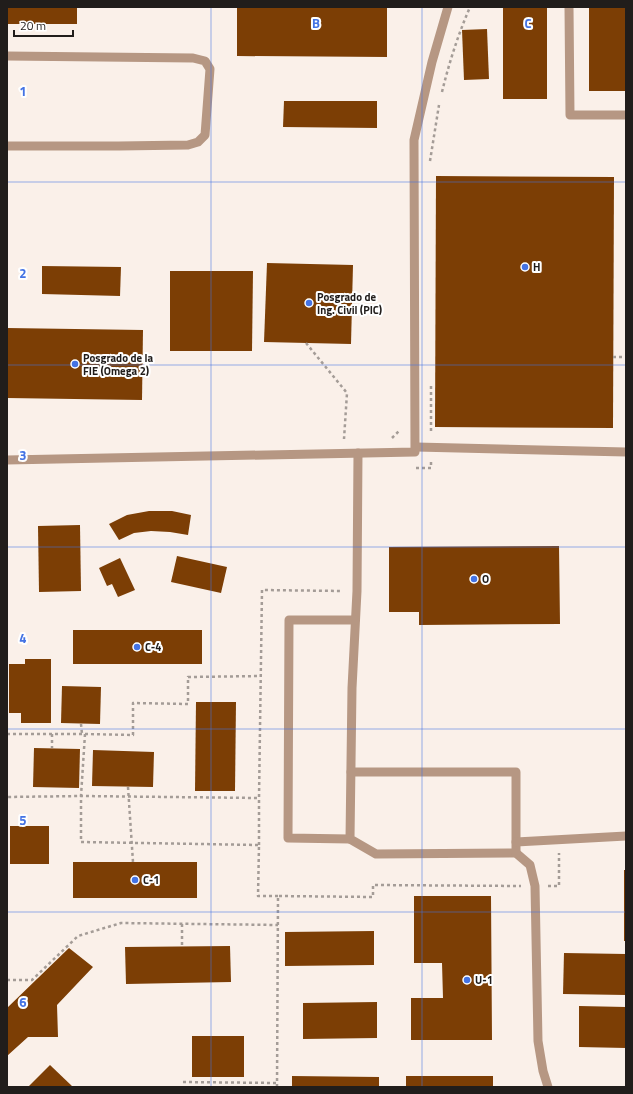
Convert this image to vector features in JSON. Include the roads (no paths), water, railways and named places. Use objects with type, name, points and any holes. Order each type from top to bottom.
[{"type":"lane","points":[[7,460],[415,452],[414,140],[432,62],[448,7]]},
{"type":"lane","points":[[568,7],[570,115],[626,115]]},
{"type":"lane","points":[[7,56],[193,58],[205,61],[210,70],[205,135],[198,142],[188,144],[119,146],[7,146]]},
{"type":"lane","points":[[416,447],[626,452]]},
{"type":"lane","points":[[350,839],[352,688],[357,591],[358,453]]},
{"type":"lane","points":[[355,620],[289,620],[288,838],[350,839],[376,854],[516,853],[530,865],[535,886],[538,1041],[543,1071],[548,1087]]},
{"type":"lane","points":[[351,772],[516,772],[516,853]]},
{"type":"lane","points":[[516,842],[626,836]]},
{"type":"place","name":"H","points":[[525,267]]},
{"type":"place","name":"Posgrado de Ing. Civil (PIC)","points":[[309,303]]},
{"type":"place","name":"Posgrado de la FIE (Omega 2)","points":[[75,364]]},
{"type":"place","name":"O","points":[[474,579]]},
{"type":"place","name":"C-4","points":[[137,647]]},
{"type":"place","name":"C-1","points":[[135,880]]},
{"type":"place","name":"U-1","points":[[467,980]]}]
